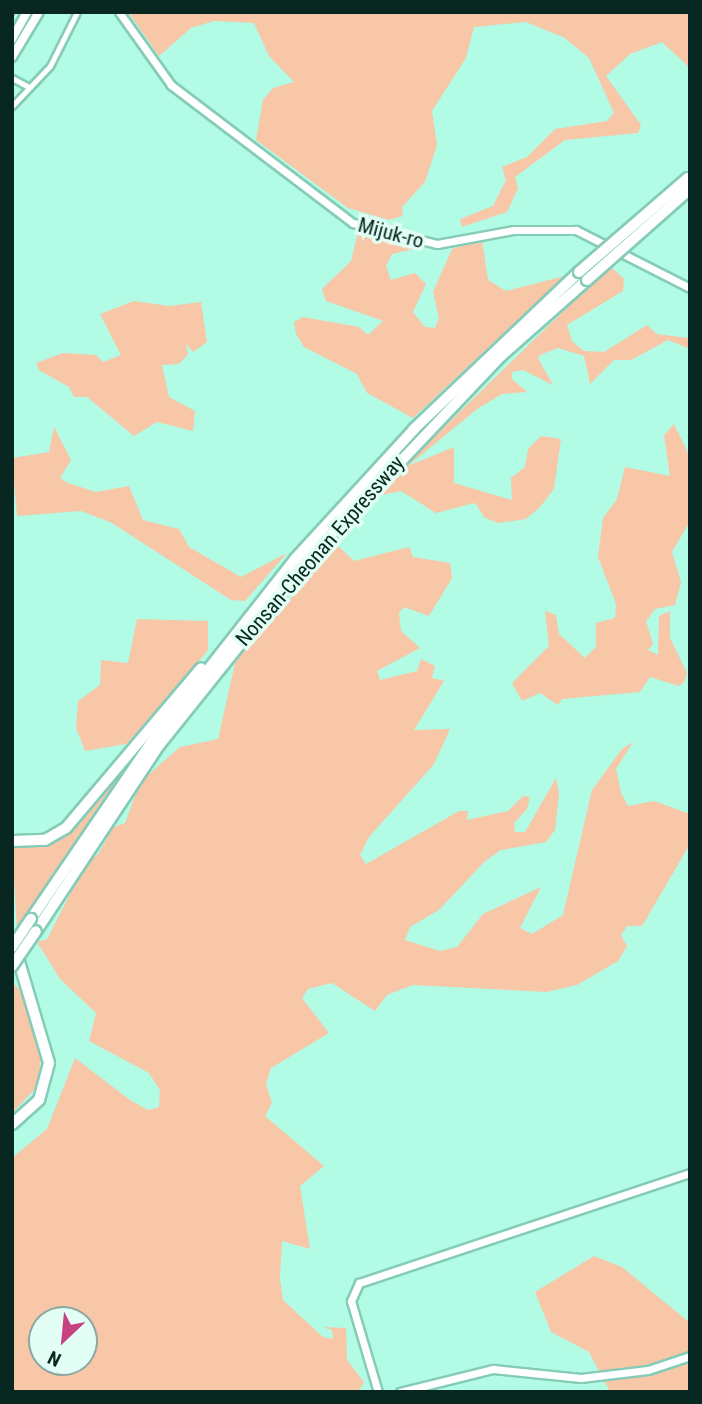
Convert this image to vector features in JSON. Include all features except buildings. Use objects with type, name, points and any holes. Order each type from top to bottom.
[{"type":"highway","name":"Nonsan-Cheonan Expressway","points":[[12,947],[249,616],[414,429],[579,272],[689,178]]},
{"type":"highway","name":"Nonsan-Cheonan Expressway","points":[[12,966],[160,744],[310,557],[501,356],[690,190]]},
{"type":"highway","points":[[12,841],[45,840],[74,821],[249,616]]},
{"type":"highway","points":[[12,938],[49,1069],[39,1100],[12,1121]]},
{"type":"highway","points":[[12,957],[43,1062],[37,1093],[12,1121]]},
{"type":"main road","points":[[12,39],[27,12]]},
{"type":"main road","points":[[12,57],[38,12]]},
{"type":"street","points":[[12,106],[50,66],[77,12]]},
{"type":"street","name":"Mijuk-ro","points":[[119,12],[171,85],[353,223],[437,244],[513,230],[576,230],[690,288]]},
{"type":"street","points":[[12,78],[29,87]]},
{"type":"street","points":[[378,1392],[351,1301],[359,1283],[690,1173]]},
{"type":"street","points":[[400,1392],[463,1373],[530,1371],[581,1378],[648,1370],[690,1356]]},
{"type":"shaded area","points":[[128,12],[690,12],[690,68],[662,42],[630,54],[606,76],[641,125],[638,133],[565,140],[515,177],[518,188],[507,212],[462,227],[460,219],[493,206],[506,180],[502,167],[527,157],[555,129],[607,121],[614,113],[589,58],[565,38],[526,22],[474,27],[466,58],[432,111],[437,145],[425,182],[402,207],[403,216],[389,220],[348,208],[256,140],[263,100],[273,88],[294,82],[269,56],[254,23],[214,21],[191,28],[159,56]]},
{"type":"shaded area","points":[[358,232],[426,246],[392,254],[386,266],[391,280],[415,273],[426,284],[413,312],[425,327],[435,328],[439,318],[433,292],[452,249],[482,240],[488,280],[506,291],[565,276],[413,418],[367,393],[357,374],[304,347],[296,334],[294,322],[303,317],[359,327],[368,335],[383,321],[326,301],[322,289],[351,261]]},
{"type":"shaded area","points":[[610,266],[624,279],[623,291],[567,325],[572,341],[584,351],[604,352],[647,325],[657,334],[688,338],[690,349],[668,340],[631,360],[614,360],[590,384],[584,356],[558,348],[542,354],[538,358],[553,385],[523,370],[512,372],[512,379],[527,392],[502,394],[477,409],[408,466],[454,447],[454,483],[512,500],[511,478],[525,467],[528,449],[541,436],[561,439],[554,489],[540,507],[526,519],[499,523],[485,518],[475,503],[436,513],[401,491],[372,497]]},
{"type":"shaded area","points":[[134,301],[169,306],[201,302],[207,342],[193,352],[186,344],[188,354],[179,364],[162,365],[169,397],[195,411],[193,431],[157,422],[134,436],[87,397],[74,397],[69,387],[39,370],[36,363],[63,353],[96,355],[103,362],[121,355],[100,314]]},
{"type":"shaded area","points":[[674,424],[690,457],[690,521],[672,552],[681,582],[675,605],[655,609],[646,621],[653,644],[648,650],[658,655],[659,616],[670,611],[670,638],[687,673],[684,682],[679,686],[650,677],[640,692],[562,699],[558,705],[540,693],[522,701],[512,683],[549,646],[545,611],[556,615],[559,634],[585,658],[596,647],[596,623],[615,618],[616,604],[598,557],[603,518],[617,499],[625,467],[670,476],[664,435]]},
{"type":"shaded area","points":[[54,427],[71,460],[60,478],[96,492],[129,486],[143,520],[179,529],[189,547],[241,577],[287,553],[245,601],[231,600],[112,523],[81,511],[17,516],[12,458],[49,452]]},
{"type":"shaded area","points":[[338,546],[354,561],[409,547],[413,557],[450,563],[452,578],[429,616],[404,607],[399,613],[401,631],[420,648],[377,671],[380,680],[417,671],[421,659],[435,666],[432,678],[444,681],[414,730],[450,729],[434,764],[369,837],[360,855],[366,864],[459,811],[468,811],[467,820],[508,811],[523,796],[530,797],[527,809],[514,823],[515,832],[525,832],[556,778],[559,794],[555,830],[546,842],[501,850],[485,861],[439,910],[410,927],[405,940],[440,951],[457,947],[483,914],[541,887],[520,928],[532,934],[563,915],[592,790],[622,749],[633,742],[616,769],[621,793],[628,806],[654,801],[690,814],[690,844],[642,926],[627,926],[621,935],[627,946],[618,961],[577,985],[546,992],[413,985],[387,995],[375,1011],[332,983],[308,989],[302,998],[329,1033],[271,1068],[266,1084],[272,1103],[265,1116],[324,1166],[300,1186],[310,1249],[282,1241],[280,1279],[283,1300],[323,1337],[333,1339],[332,1330],[323,1327],[346,1328],[347,1360],[364,1382],[358,1392],[12,1392],[12,1158],[47,1129],[75,1058],[130,1100],[148,1110],[159,1107],[160,1090],[149,1073],[89,1041],[96,1013],[60,979],[37,942],[47,939],[85,865],[99,853],[113,827],[125,823],[140,782],[180,747],[218,739],[236,659]]},
{"type":"shaded area","points":[[137,619],[208,621],[208,650],[132,743],[85,751],[76,728],[78,701],[100,685],[101,660],[128,663]]},
{"type":"shaded area","points":[[158,724],[17,931],[12,843],[55,839]]},
{"type":"shaded area","points":[[12,982],[24,994],[41,1056],[38,1086],[12,1113]]},
{"type":"shaded area","points":[[594,1256],[622,1267],[690,1323],[690,1392],[610,1392],[589,1352],[551,1332],[535,1292]]},
{"type":"waterway","points":[[12,18],[15,12]]}]
